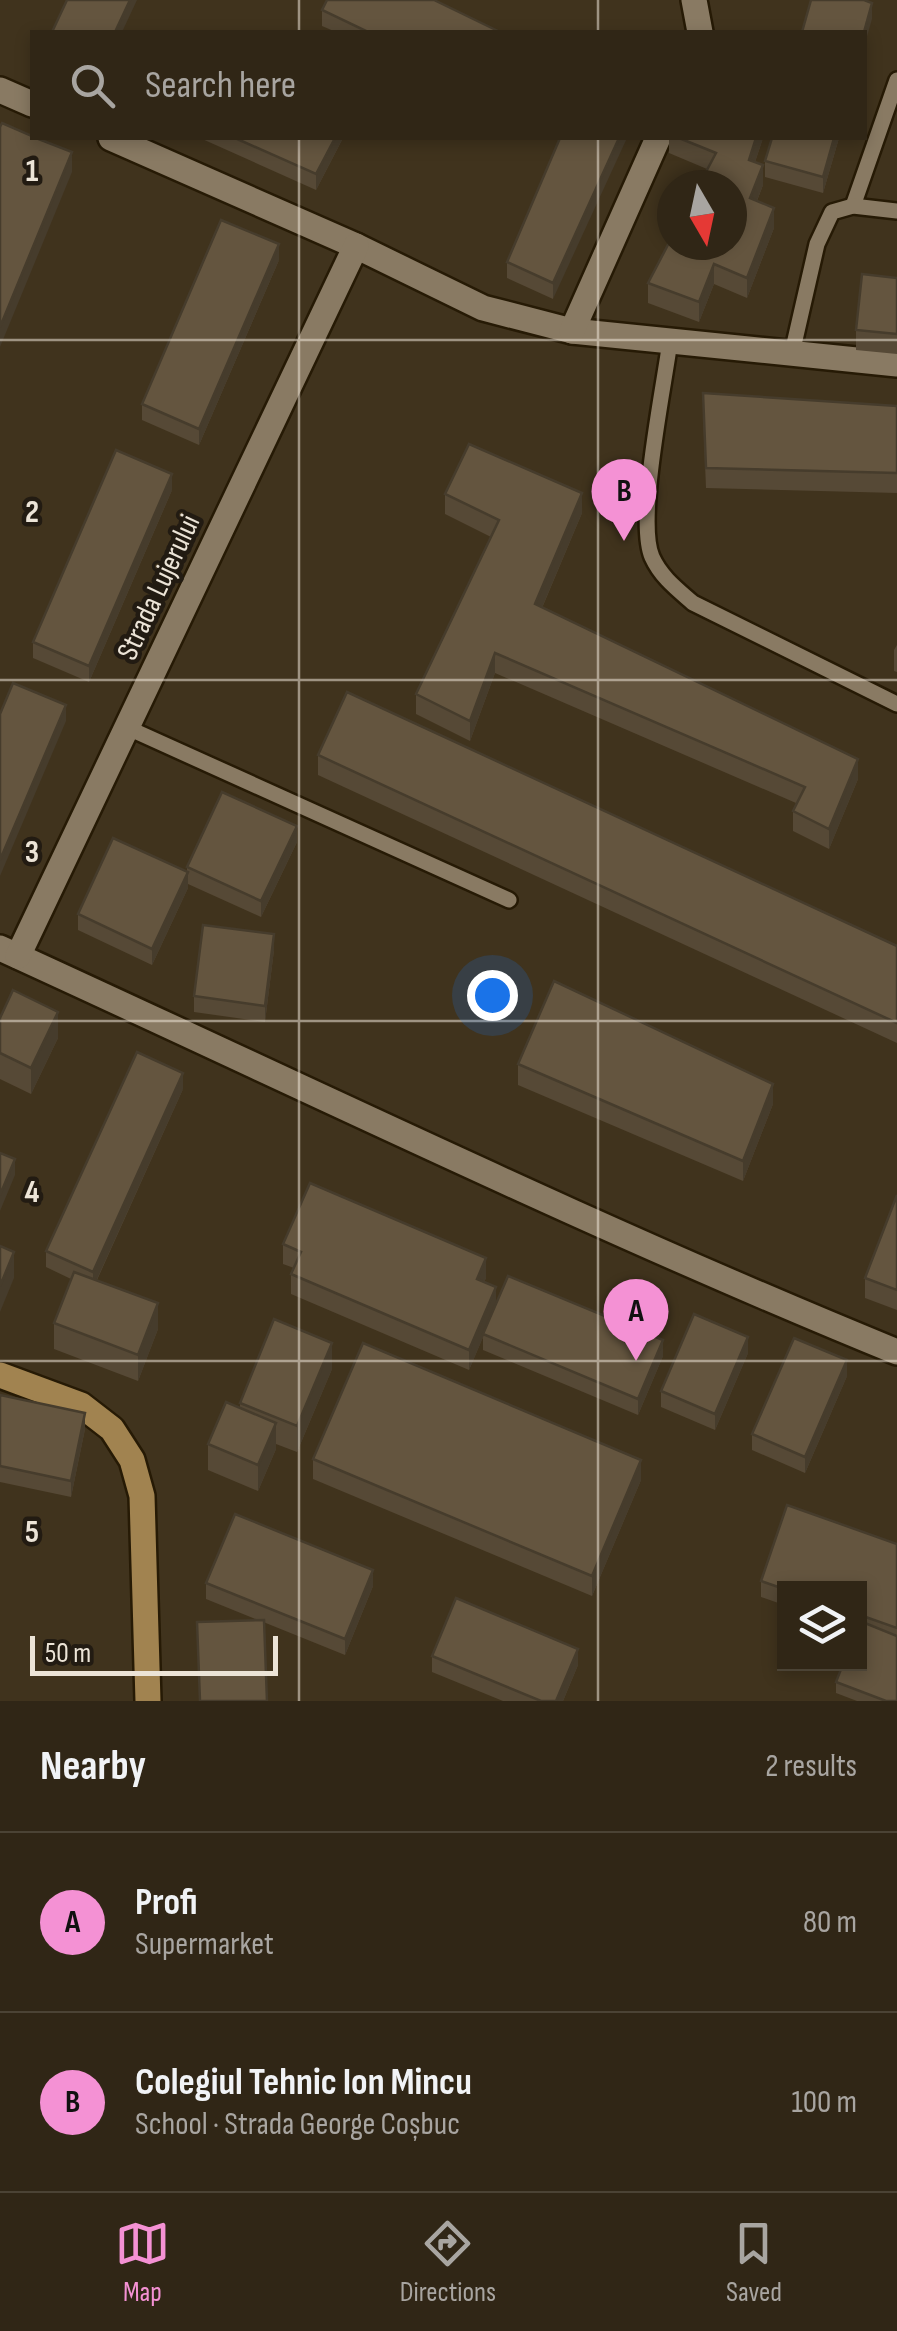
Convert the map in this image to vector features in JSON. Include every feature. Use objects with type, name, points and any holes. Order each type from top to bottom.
[{"type":"street","points":[[694,0],[700,30]]},
{"type":"street","points":[[0,90],[30,103]]},
{"type":"street","points":[[116,140],[356,246],[483,308],[572,331],[897,364]]},
{"type":"street","points":[[572,331],[657,140]]},
{"type":"street","name":"Strada Lujerului","points":[[9,952],[128,728],[356,246]]},
{"type":"street","points":[[9,952],[543,1200],[744,1290],[897,1352]]},
{"type":"street","points":[[0,1375],[81,1404],[112,1429],[132,1460],[142,1496],[148,1701]]},
{"type":"lane","points":[[853,206],[897,80]]},
{"type":"lane","points":[[792,353],[816,244],[832,212],[853,206],[897,211]]},
{"type":"lane","points":[[670,341],[646,522],[651,554],[666,579],[693,603],[897,704]]},
{"type":"lane","points":[[128,728],[509,900]]},
{"type":"building","points":[[67,0],[130,0],[116,30],[53,30]]},
{"type":"building","points":[[327,0],[434,0],[496,30],[364,30],[322,10]]},
{"type":"building","points":[[811,0],[872,3],[865,30],[803,30]]},
{"type":"building","points":[[2,123],[30,135],[30,140],[41,140],[72,152],[0,327]]},
{"type":"building","points":[[240,140],[334,140],[316,174]]},
{"type":"building","points":[[559,140],[618,140],[553,283],[507,262]]},
{"type":"building","points":[[684,140],[755,140],[749,160],[763,165],[750,198],[774,208],[747,278],[714,264],[699,302],[648,283],[660,260],[747,260],[747,170],[707,170],[716,153]]},
{"type":"building","points":[[771,140],[833,140],[823,177],[765,161]]},
{"type":"building","points":[[221,220],[279,244],[199,429],[142,404]]},
{"type":"building","points":[[862,274],[897,278],[897,334],[856,330]]},
{"type":"building","points":[[703,393],[897,406],[897,473],[706,468]]},
{"type":"building","points":[[469,444],[582,493],[535,604],[858,759],[829,829],[793,811],[805,787],[495,653],[470,721],[416,694],[499,520],[445,494]]},
{"type":"building","points":[[116,450],[172,474],[89,666],[33,642]]},
{"type":"building","points":[[13,683],[66,705],[0,860],[0,714]]},
{"type":"building","points":[[347,692],[897,946],[897,1023],[318,755]]},
{"type":"building","points":[[222,792],[297,826],[261,901],[187,867]]},
{"type":"building","points":[[113,838],[188,872],[152,949],[78,914]]},
{"type":"building","points":[[203,925],[274,934],[265,1006],[194,996]]},
{"type":"building","points":[[554,981],[773,1084],[743,1161],[518,1064]]},
{"type":"building","points":[[13,990],[58,1012],[31,1068],[0,1053],[0,1018]]},
{"type":"building","points":[[137,1052],[183,1073],[93,1272],[46,1251]]},
{"type":"building","points":[[0,1153],[15,1159],[0,1195]]},
{"type":"building","points":[[310,1183],[486,1258],[477,1279],[496,1287],[469,1350],[291,1274],[301,1252],[283,1244]]},
{"type":"building","points":[[897,1195],[897,1290],[865,1278]]},
{"type":"building","points":[[0,1246],[14,1252],[0,1286]]},
{"type":"building","points":[[74,1272],[158,1303],[138,1355],[54,1323]]},
{"type":"building","points":[[508,1276],[663,1340],[638,1399],[483,1334]]},
{"type":"building","points":[[694,1314],[748,1337],[715,1414],[661,1391]]},
{"type":"building","points":[[274,1319],[332,1343],[297,1426],[240,1403]]},
{"type":"building","points":[[794,1338],[847,1360],[805,1457],[752,1434]]},
{"type":"building","points":[[363,1343],[641,1460],[592,1576],[313,1459]]},
{"type":"building","points":[[0,1395],[85,1413],[71,1481],[0,1466]]},
{"type":"building","points":[[226,1402],[276,1423],[258,1465],[208,1444]]},
{"type":"building","points":[[787,1505],[897,1544],[897,1628],[867,1617],[867,1581],[777,1581],[777,1587],[761,1581]]},
{"type":"building","points":[[235,1514],[373,1570],[345,1639],[206,1583]]},
{"type":"building","points":[[456,1598],[578,1649],[556,1701],[541,1701],[432,1656]]},
{"type":"building","points":[[264,1620],[267,1701],[200,1701],[197,1622]]},
{"type":"building","points":[[867,1624],[897,1636],[897,1701],[886,1701],[836,1682],[840,1671],[867,1671]]},
{"type":"place","name":"Colegiul Tehnic Ion Mincu","points":[[624,541]]},
{"type":"place","name":"Profi","points":[[636,1361]]}]
